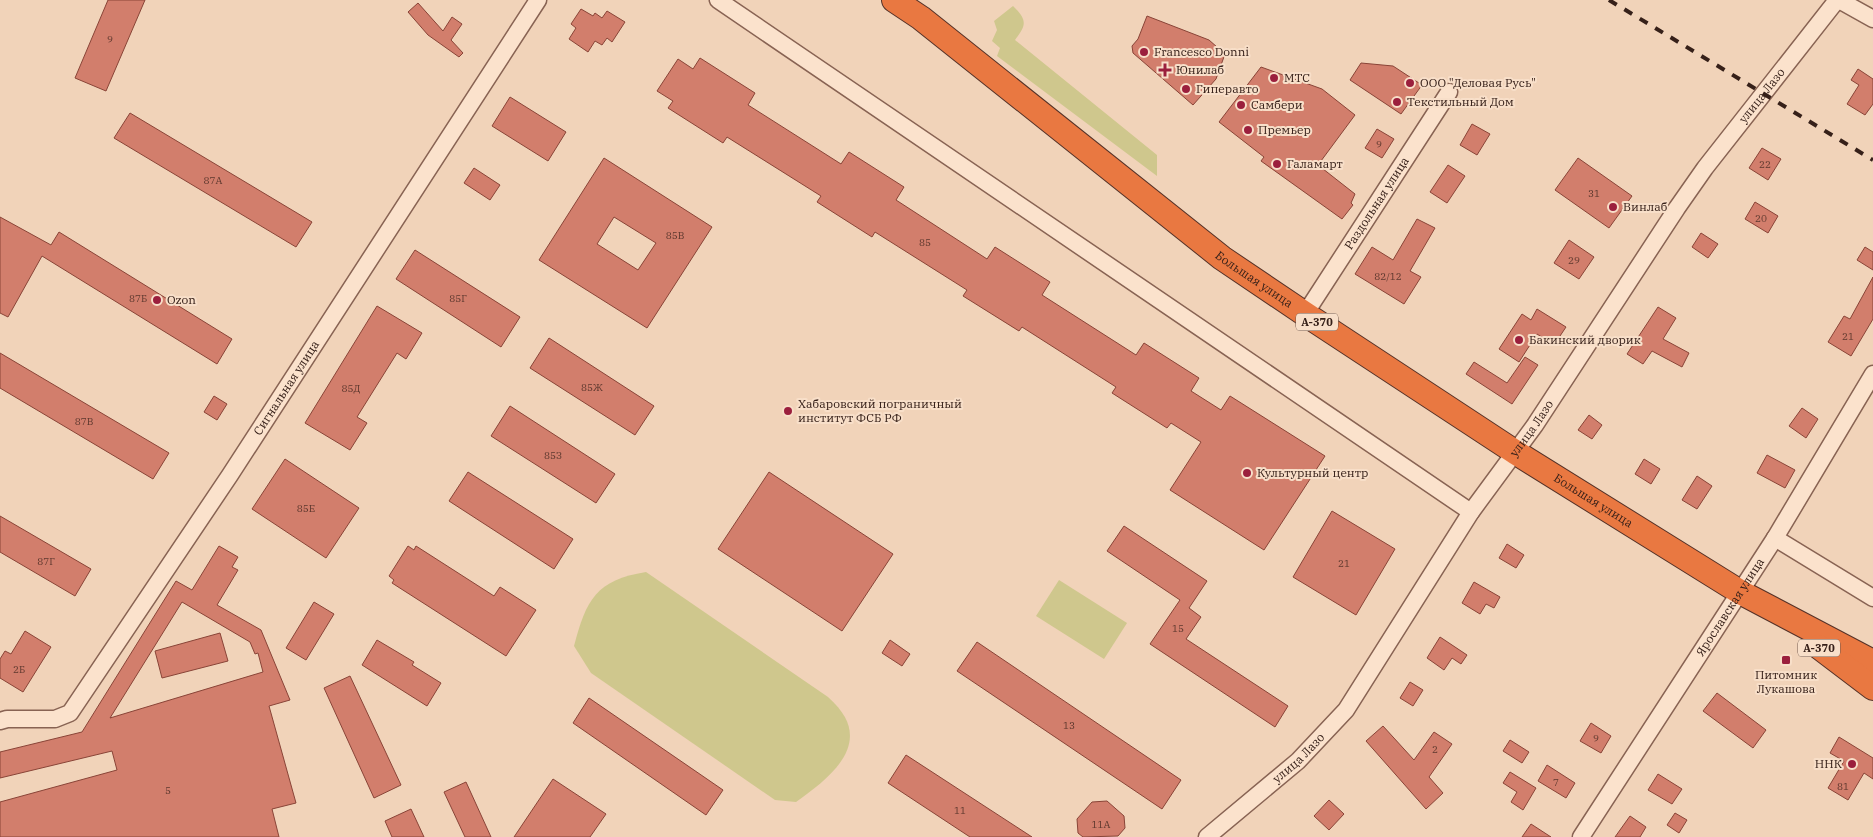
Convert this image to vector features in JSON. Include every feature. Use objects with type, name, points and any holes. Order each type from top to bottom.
[{"type":"highway","name":"Большая улица","points":[[894,0],[921,18],[1222,258],[1515,452],[1740,592],[1873,662]]},
{"type":"highway","name":"Большая улица","points":[[1766,607],[1873,688]]},
{"type":"street","name":"Сигнальная улица","points":[[0,721],[7,719],[55,719],[70,713],[230,475],[538,0]]},
{"type":"street","points":[[718,0],[1471,512]]},
{"type":"street","points":[[1838,0],[1873,19]]},
{"type":"street","name":"улица Лазо","points":[[1207,837],[1298,761],[1346,710],[1471,512],[1515,452],[1706,168],[1838,0]]},
{"type":"street","name":"Раздольная улица","points":[[1305,314],[1449,92]]},
{"type":"street","name":"Ярославская улица","points":[[1581,837],[1775,538],[1873,374]]},
{"type":"street","points":[[1775,538],[1873,598]]},
{"type":"shaded area","points":[[1013,6],[1024,23],[1015,40],[1157,155],[1157,176],[997,56],[1000,48],[992,41],[997,30],[994,21]]},
{"type":"shaded area","points":[[646,572],[828,697],[842,713],[849,728],[849,742],[845,756],[824,780],[796,802],[775,800],[591,673],[574,646],[583,616],[589,604],[604,587],[615,580]]},
{"type":"shaded area","points":[[1059,580],[1127,623],[1104,659],[1036,616]]},
{"type":"building","points":[[108,0],[145,0],[106,91],[75,78]]},
{"type":"building","points":[[418,3],[443,31],[452,17],[462,24],[451,40],[463,53],[459,57],[428,35],[408,12]]},
{"type":"building","points":[[581,9],[593,16],[595,13],[602,18],[607,11],[625,22],[612,42],[607,38],[602,45],[595,41],[588,52],[569,39],[576,28],[571,24]]},
{"type":"building","points":[[1147,16],[1209,40],[1225,54],[1216,79],[1193,105],[1133,53],[1132,46],[1138,39]]},
{"type":"building","points":[[700,58],[755,93],[748,105],[841,164],[849,152],[904,187],[896,200],[987,259],[995,247],[1050,282],[1042,295],[1136,355],[1144,343],[1199,378],[1191,391],[1221,410],[1230,396],[1325,456],[1264,550],[1170,490],[1201,442],[1171,423],[1167,428],[1112,393],[1116,387],[1022,327],[1019,331],[963,296],[967,290],[875,232],[872,237],[817,202],[821,196],[727,137],[723,143],[668,108],[673,101],[657,91],[678,59],[693,69]]},
{"type":"building","points":[[1361,63],[1393,66],[1422,85],[1401,114],[1350,80]]},
{"type":"building","points":[[1261,67],[1322,89],[1355,115],[1318,165],[1355,194],[1351,203],[1353,205],[1342,219],[1261,161],[1264,157],[1219,122]]},
{"type":"building","points":[[1858,69],[1873,79],[1873,104],[1865,115],[1847,104],[1859,85],[1851,80]]},
{"type":"building","points":[[510,97],[566,132],[548,161],[492,126]]},
{"type":"building","points":[[130,113],[312,222],[296,247],[114,138]]},
{"type":"building","points":[[1472,124],[1490,134],[1477,155],[1460,145]]},
{"type":"building","points":[[1377,129],[1394,139],[1382,158],[1365,148]]},
{"type":"building","points":[[1762,148],[1781,159],[1768,180],[1749,168]]},
{"type":"building","points":[[604,158],[712,227],[647,328],[539,260]],"holes":[[[614,217],[656,243],[638,270],[597,244]]]},
{"type":"building","points":[[1578,158],[1632,196],[1609,228],[1555,190]]},
{"type":"building","points":[[1448,165],[1465,176],[1447,203],[1430,192]]},
{"type":"building","points":[[474,168],[500,185],[490,200],[464,183]]},
{"type":"building","points":[[1755,202],[1778,216],[1768,233],[1745,219]]},
{"type":"building","points":[[0,217],[51,245],[59,232],[232,339],[217,364],[42,256],[8,317],[0,313]]},
{"type":"building","points":[[1417,219],[1435,228],[1410,271],[1421,277],[1404,304],[1355,274],[1372,247],[1393,260]]},
{"type":"building","points":[[1701,233],[1718,244],[1708,258],[1692,247]]},
{"type":"building","points":[[1569,240],[1594,257],[1579,279],[1554,263]]},
{"type":"building","points":[[1865,247],[1873,252],[1873,270],[1857,260]]},
{"type":"building","points":[[415,250],[520,317],[501,347],[396,279]]},
{"type":"building","points":[[1873,277],[1873,319],[1851,356],[1828,342],[1844,316],[1850,319]]},
{"type":"building","points":[[377,306],[422,333],[406,359],[397,353],[357,417],[367,423],[350,450],[305,423]]},
{"type":"building","points":[[1658,307],[1676,318],[1663,339],[1689,353],[1682,367],[1652,351],[1643,364],[1627,354]]},
{"type":"building","name":"Бакинский дворик","points":[[1537,309],[1566,327],[1554,345],[1537,334],[1519,362],[1499,349],[1522,314],[1531,320]]},
{"type":"building","points":[[549,338],[654,406],[635,435],[530,368]]},
{"type":"building","points":[[0,353],[169,453],[153,479],[0,388]]},
{"type":"building","points":[[1525,357],[1538,365],[1512,404],[1466,374],[1474,362],[1507,383]]},
{"type":"building","points":[[214,396],[227,404],[217,420],[204,412]]},
{"type":"building","points":[[510,406],[615,474],[596,503],[491,436]]},
{"type":"building","points":[[1802,408],[1818,419],[1806,438],[1789,426]]},
{"type":"building","points":[[1589,415],[1602,425],[1592,439],[1578,430]]},
{"type":"building","points":[[1767,455],[1795,470],[1785,488],[1757,473]]},
{"type":"building","points":[[285,459],[359,508],[326,558],[252,509]]},
{"type":"building","points":[[1644,459],[1660,469],[1651,484],[1635,474]]},
{"type":"building","points":[[468,472],[573,539],[554,569],[449,501]]},
{"type":"building","points":[[769,472],[893,554],[842,631],[718,549]]},
{"type":"building","points":[[1697,476],[1712,486],[1697,509],[1682,500]]},
{"type":"building","points":[[1332,511],[1395,549],[1356,615],[1293,577]]},
{"type":"building","points":[[0,516],[91,569],[75,596],[0,552]]},
{"type":"building","points":[[1124,526],[1207,581],[1189,608],[1201,617],[1186,639],[1288,706],[1275,727],[1150,644],[1180,600],[1107,551]]},
{"type":"building","points":[[1507,544],[1524,555],[1516,568],[1499,558]]},
{"type":"building","points":[[219,546],[238,557],[232,567],[238,570],[217,605],[261,630],[290,700],[269,706],[296,803],[272,809],[279,837],[0,837],[0,802],[117,770],[112,751],[0,778],[0,752],[82,732],[176,581],[192,590]],"holes":[[[182,602],[250,642],[255,654],[258,653],[263,672],[110,718]]]},
{"type":"building","points":[[408,546],[414,550],[416,546],[494,596],[500,587],[536,610],[506,656],[392,583],[394,580],[389,576]]},
{"type":"building","points":[[1474,582],[1500,597],[1494,608],[1486,604],[1480,614],[1462,603]]},
{"type":"building","points":[[314,602],[334,614],[306,660],[286,648]]},
{"type":"building","points":[[25,631],[51,647],[23,692],[0,678],[0,659],[5,651],[11,654]]},
{"type":"building","points":[[220,633],[228,661],[162,678],[155,651]]},
{"type":"building","points":[[1440,637],[1467,655],[1461,664],[1452,658],[1444,670],[1427,658]]},
{"type":"building","points":[[377,640],[414,662],[412,665],[441,683],[427,706],[362,665]]},
{"type":"building","points":[[890,640],[910,654],[902,666],[882,653]]},
{"type":"building","points":[[977,642],[1181,780],[1162,809],[957,671]]},
{"type":"building","points":[[350,676],[401,785],[374,798],[324,688]]},
{"type":"building","points":[[1410,682],[1423,690],[1413,706],[1400,698]]},
{"type":"building","points":[[1717,693],[1766,730],[1753,748],[1703,711]]},
{"type":"building","points":[[589,698],[723,790],[706,815],[573,723]]},
{"type":"building","points":[[1591,723],[1611,736],[1601,753],[1580,741]]},
{"type":"building","points":[[1383,726],[1414,760],[1434,732],[1452,744],[1429,777],[1443,793],[1426,809],[1366,741]]},
{"type":"building","points":[[1839,737],[1873,758],[1873,779],[1864,773],[1848,800],[1828,788],[1844,761],[1830,753]]},
{"type":"building","points":[[1510,740],[1529,752],[1522,763],[1503,751]]},
{"type":"building","points":[[906,755],[1032,837],[970,837],[888,783]]},
{"type":"building","points":[[1547,765],[1575,783],[1566,798],[1538,781]]},
{"type":"building","points":[[1510,772],[1536,788],[1523,810],[1511,802],[1517,792],[1503,783]]},
{"type":"building","points":[[1658,774],[1682,789],[1672,804],[1648,790]]},
{"type":"building","points":[[553,779],[606,814],[590,837],[514,837]]},
{"type":"building","points":[[466,782],[491,837],[465,837],[444,792]]},
{"type":"building","points":[[1329,800],[1344,814],[1329,830],[1314,816]]},
{"type":"building","points":[[1107,801],[1124,816],[1125,828],[1118,836],[1083,837],[1078,833],[1077,819],[1092,802]]},
{"type":"building","points":[[411,809],[424,837],[392,837],[385,821]]},
{"type":"building","points":[[1675,813],[1687,820],[1679,833],[1667,825]]},
{"type":"building","points":[[1630,816],[1646,827],[1640,837],[1615,837]]},
{"type":"building","points":[[1531,824],[1551,837],[1522,837]]},
{"type":"railway","points":[[1609,0],[1873,160]]},
{"type":"place","name":"Francesco Donni","points":[[1144,52]]},
{"type":"place","name":"Юнилаб","points":[[1165,70]]},
{"type":"place","name":"МТС","points":[[1274,78]]},
{"type":"place","name":"ООО \"Деловая Русь\"","points":[[1410,83]]},
{"type":"place","name":"Гиперавто","points":[[1186,89]]},
{"type":"place","name":"Текстильный Дом","points":[[1397,102]]},
{"type":"place","name":"Самбери","points":[[1241,105]]},
{"type":"place","name":"Премьер","points":[[1248,130]]},
{"type":"place","name":"Галамарт","points":[[1277,164]]},
{"type":"place","name":"Винлаб","points":[[1613,207]]},
{"type":"place","name":"Ozon","points":[[157,300]]},
{"type":"place","name":"Бакинский дворик","points":[[1519,340]]},
{"type":"place","name":"Хабаровский пограничный институт ФСБ РФ","points":[[788,411]]},
{"type":"place","name":"Культурный центр","points":[[1247,473]]},
{"type":"place","name":"Питомник Лукашова","points":[[1786,660]]},
{"type":"place","name":"ННК","points":[[1852,764]]}]
